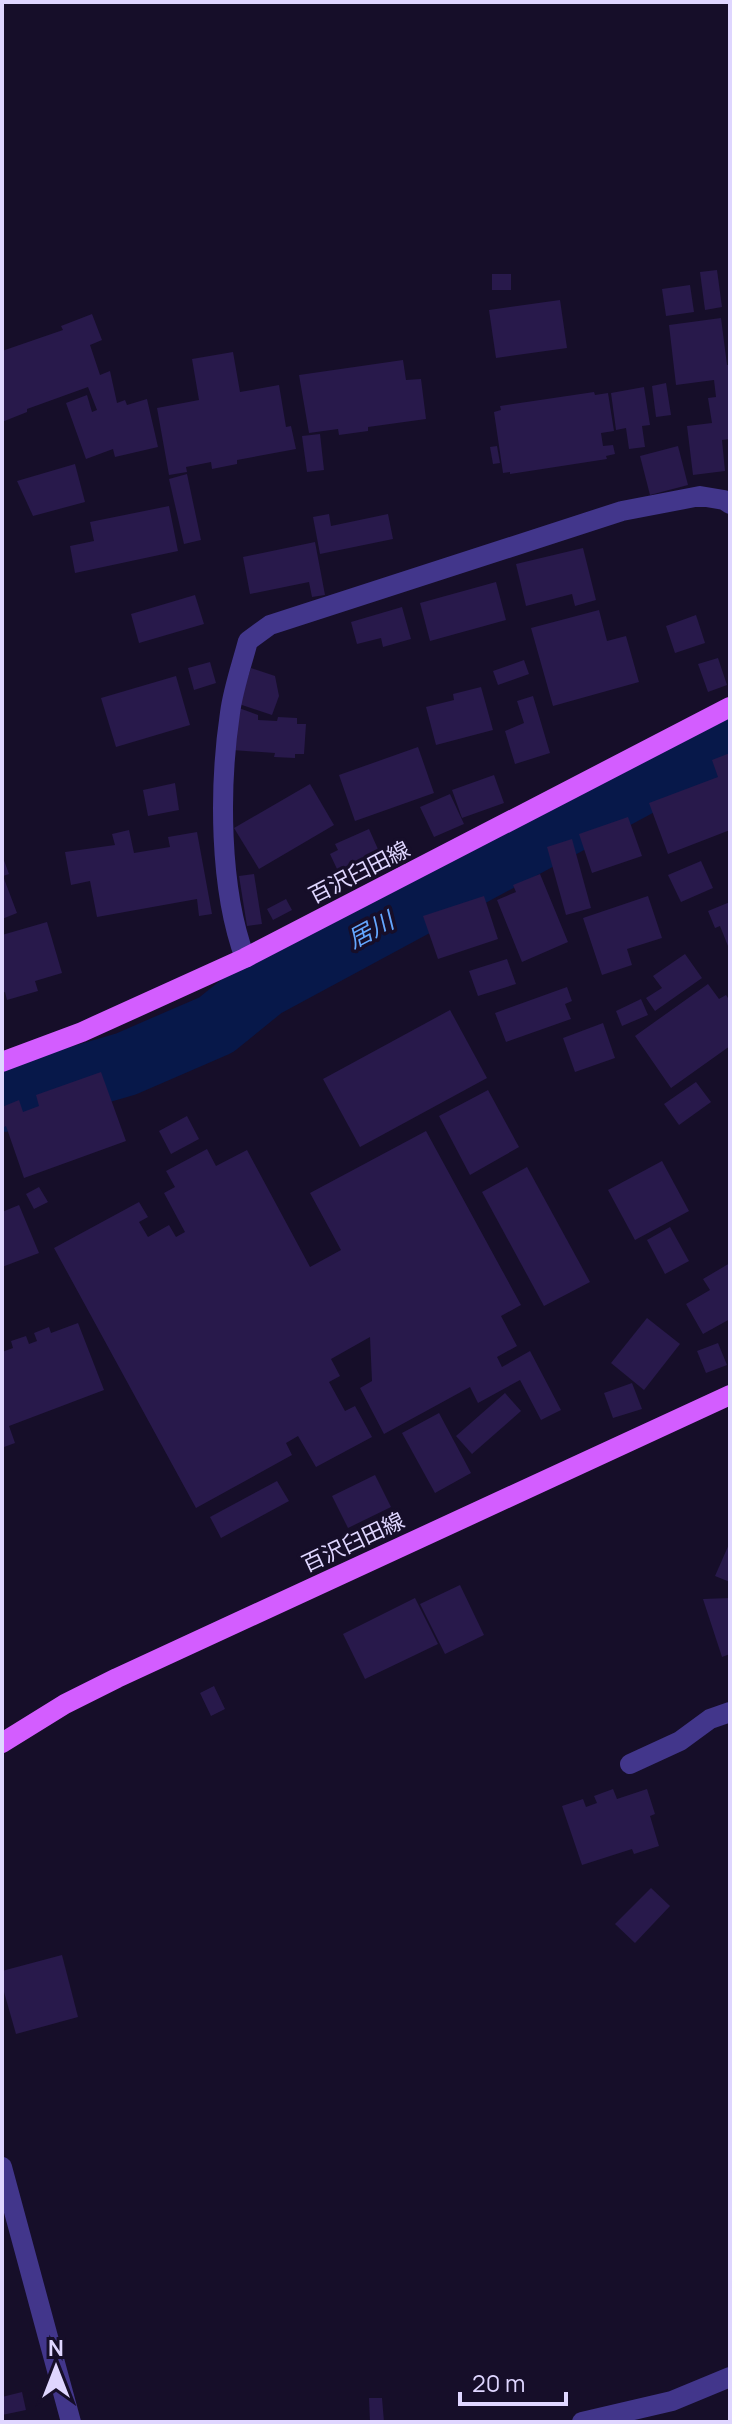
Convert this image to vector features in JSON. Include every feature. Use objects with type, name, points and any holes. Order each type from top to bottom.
[{"type":"main road","name":"百沢臼田線","points":[[2,1062],[82,1032],[245,958],[730,707]]},
{"type":"main road","name":"百沢臼田線","points":[[2,1743],[65,1704],[117,1678],[730,1395]]},
{"type":"street","points":[[245,958],[235,930],[223,828],[230,711],[248,641],[270,625],[622,511],[700,496],[730,504]]},
{"type":"street","points":[[630,1764],[680,1741],[710,1719],[730,1712]]},
{"type":"street","points":[[2,2167],[71,2422]]},
{"type":"street","points":[[582,2422],[672,2401],[730,2377]]},
{"type":"building","points":[[717,270],[722,307],[705,310],[700,272]]},
{"type":"building","points":[[492,274],[511,274],[511,290],[492,290]]},
{"type":"building","points":[[690,285],[694,312],[666,316],[662,289]]},
{"type":"building","points":[[560,300],[567,348],[496,358],[489,310]]},
{"type":"building","points":[[92,314],[102,340],[90,345],[100,375],[110,371],[117,403],[125,400],[127,405],[147,399],[158,447],[115,457],[113,449],[86,459],[66,403],[87,395],[92,412],[97,410],[88,387],[27,409],[27,412],[2,422],[2,351],[63,330],[61,326]]},
{"type":"building","points":[[721,318],[727,365],[730,365],[730,439],[722,440],[725,471],[693,475],[687,426],[712,423],[708,398],[716,397],[714,380],[676,385],[669,325]]},
{"type":"building","points":[[233,352],[240,392],[279,385],[286,427],[291,426],[296,449],[237,460],[237,464],[212,469],[211,462],[186,467],[187,472],[169,475],[157,408],[199,400],[192,359]]},
{"type":"building","points":[[403,360],[406,380],[421,379],[426,419],[368,427],[368,431],[339,435],[338,429],[309,433],[299,375]]},
{"type":"building","points":[[666,383],[671,415],[656,417],[652,386]]},
{"type":"building","points":[[644,387],[650,425],[642,426],[645,447],[629,449],[626,428],[616,430],[611,393]]},
{"type":"building","points":[[594,392],[595,395],[608,393],[614,431],[601,433],[603,446],[613,445],[615,454],[606,456],[607,459],[503,473],[494,412],[501,410],[500,406]]},
{"type":"building","points":[[320,434],[324,470],[307,472],[302,436]]},
{"type":"building","points":[[497,446],[500,463],[493,464],[490,447]]},
{"type":"building","points":[[678,446],[688,485],[650,495],[640,456]]},
{"type":"building","points":[[75,464],[85,502],[33,516],[17,481]]},
{"type":"building","points":[[187,474],[201,540],[184,544],[169,479]]},
{"type":"building","points":[[169,506],[178,551],[75,573],[70,546],[94,541],[90,522]]},
{"type":"building","points":[[329,514],[331,526],[388,514],[393,539],[320,554],[313,517]]},
{"type":"building","points":[[315,542],[325,595],[312,597],[309,582],[250,594],[243,557]]},
{"type":"building","points":[[583,548],[596,600],[575,606],[572,594],[526,606],[516,564]]},
{"type":"building","points":[[496,582],[506,620],[430,641],[420,603]]},
{"type":"building","points":[[195,595],[204,624],[139,643],[131,614]]},
{"type":"building","points":[[402,607],[411,639],[383,647],[381,638],[357,644],[351,622]]},
{"type":"building","points":[[599,610],[607,641],[626,636],[639,682],[553,706],[531,628]]},
{"type":"building","points":[[696,615],[705,643],[675,653],[666,626]]},
{"type":"building","points":[[718,658],[727,685],[708,692],[698,664]]},
{"type":"building","points":[[524,660],[529,674],[498,685],[493,671]]},
{"type":"building","points":[[210,662],[216,683],[194,690],[188,668]]},
{"type":"building","points":[[251,668],[275,676],[279,696],[272,715],[239,704]]},
{"type":"building","points":[[176,676],[190,725],[116,747],[101,698]]},
{"type":"building","points":[[481,687],[493,730],[436,745],[426,707],[454,700],[453,694]]},
{"type":"building","points":[[533,696],[550,753],[515,764],[505,731],[524,723],[517,701]]},
{"type":"building","points":[[239,708],[258,715],[258,720],[297,718],[297,724],[306,724],[304,754],[295,754],[295,758],[274,757],[275,753],[232,750]]},
{"type":"building","points":[[418,747],[434,793],[355,821],[339,775]]},
{"type":"building","points":[[730,753],[730,830],[668,854],[649,803],[718,777],[712,760]]},
{"type":"building","points":[[494,775],[504,803],[462,818],[452,790]]},
{"type":"building","points":[[175,783],[179,810],[148,816],[143,790]]},
{"type":"building","points":[[310,784],[334,825],[259,869],[234,828]]},
{"type":"building","points":[[450,794],[464,824],[434,837],[420,807]]},
{"type":"building","points":[[628,817],[642,856],[592,873],[579,834]]},
{"type":"building","points":[[369,829],[385,865],[344,884],[330,854],[338,850],[335,844]]},
{"type":"building","points":[[129,830],[134,853],[170,847],[168,837],[197,832],[212,914],[199,916],[197,899],[97,917],[90,881],[71,885],[65,852],[115,845],[112,834]]},
{"type":"building","points":[[572,839],[591,908],[566,915],[547,847]]},
{"type":"building","points":[[2,855],[9,874],[3,876],[17,913],[2,919]]},
{"type":"building","points":[[701,861],[713,888],[681,902],[668,875]]},
{"type":"building","points":[[254,874],[262,924],[247,926],[239,876]]},
{"type":"building","points":[[540,874],[568,942],[522,962],[497,900],[516,892],[513,885]]},
{"type":"building","points":[[484,896],[498,939],[438,959],[423,916]]},
{"type":"building","points":[[648,896],[662,938],[627,949],[632,965],[602,975],[583,918]]},
{"type":"building","points":[[286,899],[292,910],[273,920],[267,909]]},
{"type":"building","points":[[730,902],[730,951],[720,926],[715,928],[708,911]]},
{"type":"building","points":[[47,922],[62,973],[35,981],[38,991],[7,1000],[5,992],[2,993],[2,935]]},
{"type":"building","points":[[685,954],[702,978],[655,1011],[646,998],[662,988],[653,976]]},
{"type":"building","points":[[507,959],[516,984],[478,996],[469,971]]},
{"type":"building","points":[[708,984],[719,999],[726,995],[730,1001],[730,1046],[671,1088],[635,1036]]},
{"type":"building","points":[[567,987],[572,1001],[565,1004],[571,1019],[506,1042],[495,1013]]},
{"type":"building","points":[[641,999],[648,1015],[622,1026],[616,1011]]},
{"type":"building","points":[[450,1010],[487,1078],[360,1147],[323,1079]]},
{"type":"building","points":[[603,1023],[615,1058],[575,1072],[563,1038]]},
{"type":"building","points":[[101,1072],[126,1141],[24,1178],[6,1126],[2,1128],[2,1107],[19,1100],[23,1112],[39,1106],[36,1095]]},
{"type":"building","points":[[696,1082],[711,1102],[679,1125],[664,1104]]},
{"type":"building","points":[[488,1090],[519,1147],[470,1175],[439,1116]]},
{"type":"building","points":[[187,1116],[199,1139],[171,1154],[159,1131]]},
{"type":"building","points":[[426,1131],[521,1305],[501,1316],[517,1346],[497,1357],[502,1367],[530,1351],[561,1410],[541,1420],[520,1380],[478,1403],[470,1387],[384,1434],[360,1388],[372,1381],[370,1337],[331,1359],[340,1376],[329,1382],[345,1411],[355,1406],[372,1437],[316,1467],[298,1436],[286,1443],[292,1455],[196,1508],[54,1248],[139,1202],[148,1217],[139,1222],[148,1237],[169,1225],[176,1237],[185,1232],[164,1193],[175,1187],[166,1171],[207,1149],[216,1166],[247,1150],[310,1267],[341,1250],[310,1193]]},
{"type":"building","points":[[662,1161],[689,1211],[635,1240],[608,1190]]},
{"type":"building","points":[[527,1167],[590,1282],[544,1306],[482,1192]]},
{"type":"building","points":[[39,1187],[48,1202],[34,1209],[26,1194]]},
{"type":"building","points":[[19,1205],[39,1253],[2,1267],[2,1212]]},
{"type":"building","points":[[670,1227],[689,1261],[665,1274],[647,1240]]},
{"type":"building","points":[[730,1263],[730,1319],[703,1334],[686,1304],[710,1290],[703,1279]]},
{"type":"building","points":[[647,1318],[680,1344],[644,1390],[611,1363]]},
{"type":"building","points":[[78,1323],[104,1390],[9,1426],[15,1443],[4,1447],[2,1352],[13,1348],[11,1341],[26,1336],[29,1344],[37,1341],[34,1333],[49,1327],[51,1333]]},
{"type":"building","points":[[718,1343],[727,1365],[706,1373],[697,1351]]},
{"type":"building","points":[[632,1383],[642,1409],[613,1418],[604,1393]]},
{"type":"building","points":[[505,1393],[521,1411],[472,1454],[456,1436]]},
{"type":"building","points":[[439,1413],[471,1473],[435,1493],[402,1433]]},
{"type":"building","points":[[375,1475],[391,1507],[348,1528],[332,1496]]},
{"type":"building","points":[[277,1481],[289,1501],[221,1538],[210,1517]]},
{"type":"building","points":[[730,1542],[730,1582],[715,1576]]},
{"type":"building","points":[[460,1585],[484,1635],[445,1654],[420,1604]]},
{"type":"building","points":[[415,1598],[438,1644],[365,1679],[343,1634]]},
{"type":"building","points":[[730,1598],[730,1654],[722,1657],[703,1599]]},
{"type":"building","points":[[214,1686],[225,1709],[211,1716],[200,1693]]},
{"type":"building","points":[[613,1789],[617,1799],[647,1789],[655,1814],[650,1816],[659,1846],[634,1854],[632,1849],[582,1865],[562,1806],[583,1799],[586,1807],[597,1803],[594,1796]]},
{"type":"building","points":[[651,1888],[670,1906],[635,1943],[615,1924]]},
{"type":"building","points":[[62,1955],[78,2017],[16,2034],[2,1985],[2,1971]]},
{"type":"building","points":[[22,2392],[26,2410],[2,2415],[2,2397]]},
{"type":"building","points":[[369,2398],[382,2398],[384,2422],[370,2422]]},
{"type":"waterway","name":"居川","points":[[2,1100],[126,1064],[216,1025],[264,986],[730,735]]}]
